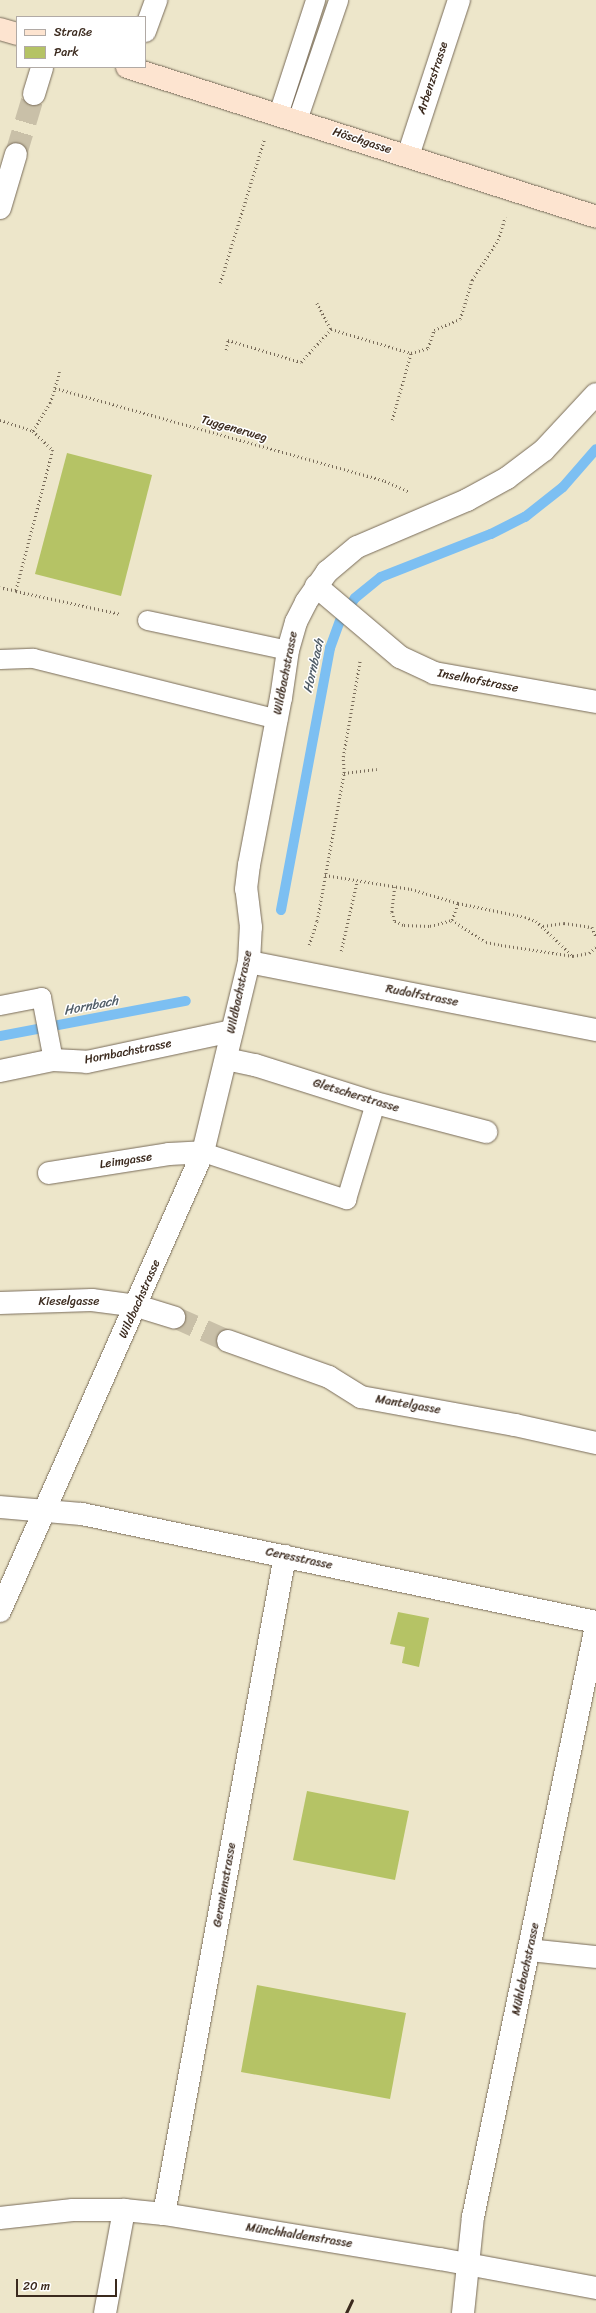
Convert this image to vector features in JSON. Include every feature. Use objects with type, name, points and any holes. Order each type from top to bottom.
[{"type":"main road","points":[[0,28],[16,34]]},
{"type":"main road","name":"Höschgasse","points":[[131,68],[596,217]]},
{"type":"street","points":[[146,28],[156,0]]},
{"type":"street","name":"Arbenzstrasse","points":[[408,156],[459,0]]},
{"type":"street","points":[[34,94],[42,68]]},
{"type":"street","points":[[0,208],[16,154]]},
{"type":"street","name":"Wildbachstrasse","points":[[0,1612],[137,1306],[203,1152],[249,962],[251,926],[246,889],[249,866],[277,719],[288,650],[296,622],[316,586],[340,559],[357,547],[467,500],[507,478],[544,450],[596,394]]},
{"type":"street","name":"Inselhofstrasse","points":[[316,586],[358,619],[400,657],[434,673],[596,702]]},
{"type":"street","name":"Rudolfstrasse","points":[[249,962],[596,1030]]},
{"type":"street","name":"Hornbachstrasse","points":[[0,1071],[52,1051],[87,1062],[232,1031]]},
{"type":"street","name":"Gletscherstrasse","points":[[226,1059],[255,1065],[375,1103],[486,1132]]},
{"type":"street","name":"Leimgasse","points":[[50,1173],[169,1154],[203,1152]]},
{"type":"street","name":"Kieselgasse","points":[[0,1303],[92,1300],[137,1306]]},
{"type":"street","points":[[137,1306],[174,1317]]},
{"type":"street","name":"Mantelgasse","points":[[228,1341],[329,1377],[361,1397],[515,1425],[596,1443]]},
{"type":"street","name":"Ceresstrasse","points":[[0,1507],[82,1514],[596,1622]]},
{"type":"street","name":"Geranienstrasse","points":[[164,2214],[285,1556]]},
{"type":"street","name":"Mühlebachstrasse","points":[[463,2313],[467,2264],[474,2217],[596,1626]]},
{"type":"street","points":[[529,1950],[596,1957]]},
{"type":"street","name":"Münchhaldenstrasse","points":[[0,2218],[73,2210],[124,2210],[164,2214],[467,2264],[596,2288]]},
{"type":"street","points":[[105,2313],[124,2210]]},
{"type":"lane","points":[[287,117],[315,0]]},
{"type":"lane","points":[[287,117],[338,0]]},
{"type":"lane","points":[[147,620],[288,650]]},
{"type":"lane","points":[[0,659],[32,658],[277,719]]},
{"type":"lane","points":[[0,1005],[41,997],[52,1051]]},
{"type":"lane","points":[[203,1152],[346,1199],[375,1103]]},
{"type":"path","points":[[220,283],[266,135]]},
{"type":"path","points":[[317,303],[331,329],[411,353],[428,348],[434,330],[460,319],[472,280],[498,240],[506,211]]},
{"type":"path","points":[[226,350],[228,340],[301,362],[331,329]]},
{"type":"path","points":[[392,420],[411,353]]},
{"type":"path","points":[[33,430],[50,404],[60,372]]},
{"type":"path","name":"Tuggenerweg","points":[[55,388],[385,481],[416,494]]},
{"type":"path","points":[[0,420],[33,430],[54,450],[16,592]]},
{"type":"path","points":[[0,588],[147,620]]},
{"type":"path","points":[[308,951],[317,921],[344,773],[343,757],[361,658]]},
{"type":"path","points":[[344,773],[376,769]]},
{"type":"path","points":[[325,875],[395,887],[458,903],[525,917],[543,926],[573,956]]},
{"type":"path","points":[[339,958],[357,881]]},
{"type":"path","points":[[395,887],[392,912],[395,920],[404,925],[430,926],[452,920],[486,942],[573,956],[589,953],[596,947]]},
{"type":"path","points":[[452,920],[458,903]]},
{"type":"path","points":[[543,926],[564,923],[592,927],[596,936]]},
{"type":"green space","points":[[67,453],[152,475],[121,596],[35,574]]},
{"type":"green space","points":[[398,1612],[429,1618],[419,1667],[402,1663],[405,1647],[390,1644]]},
{"type":"green space","points":[[307,1791],[409,1811],[395,1880],[293,1860]]},
{"type":"green space","points":[[257,1985],[406,2013],[390,2099],[241,2072]]},
{"type":"waterway","name":"Hornbach","points":[[281,910],[330,648],[340,621],[355,598],[381,577],[491,534],[525,517],[563,487],[596,449]]},
{"type":"waterway","name":"Hornbach","points":[[0,1036],[186,1001]]},
{"type":"tunnel","points":[[16,154],[34,94]]},
{"type":"tunnel","points":[[174,1317],[228,1341]]},
{"type":"railway","points":[[346,2313],[352,2300]]}]
